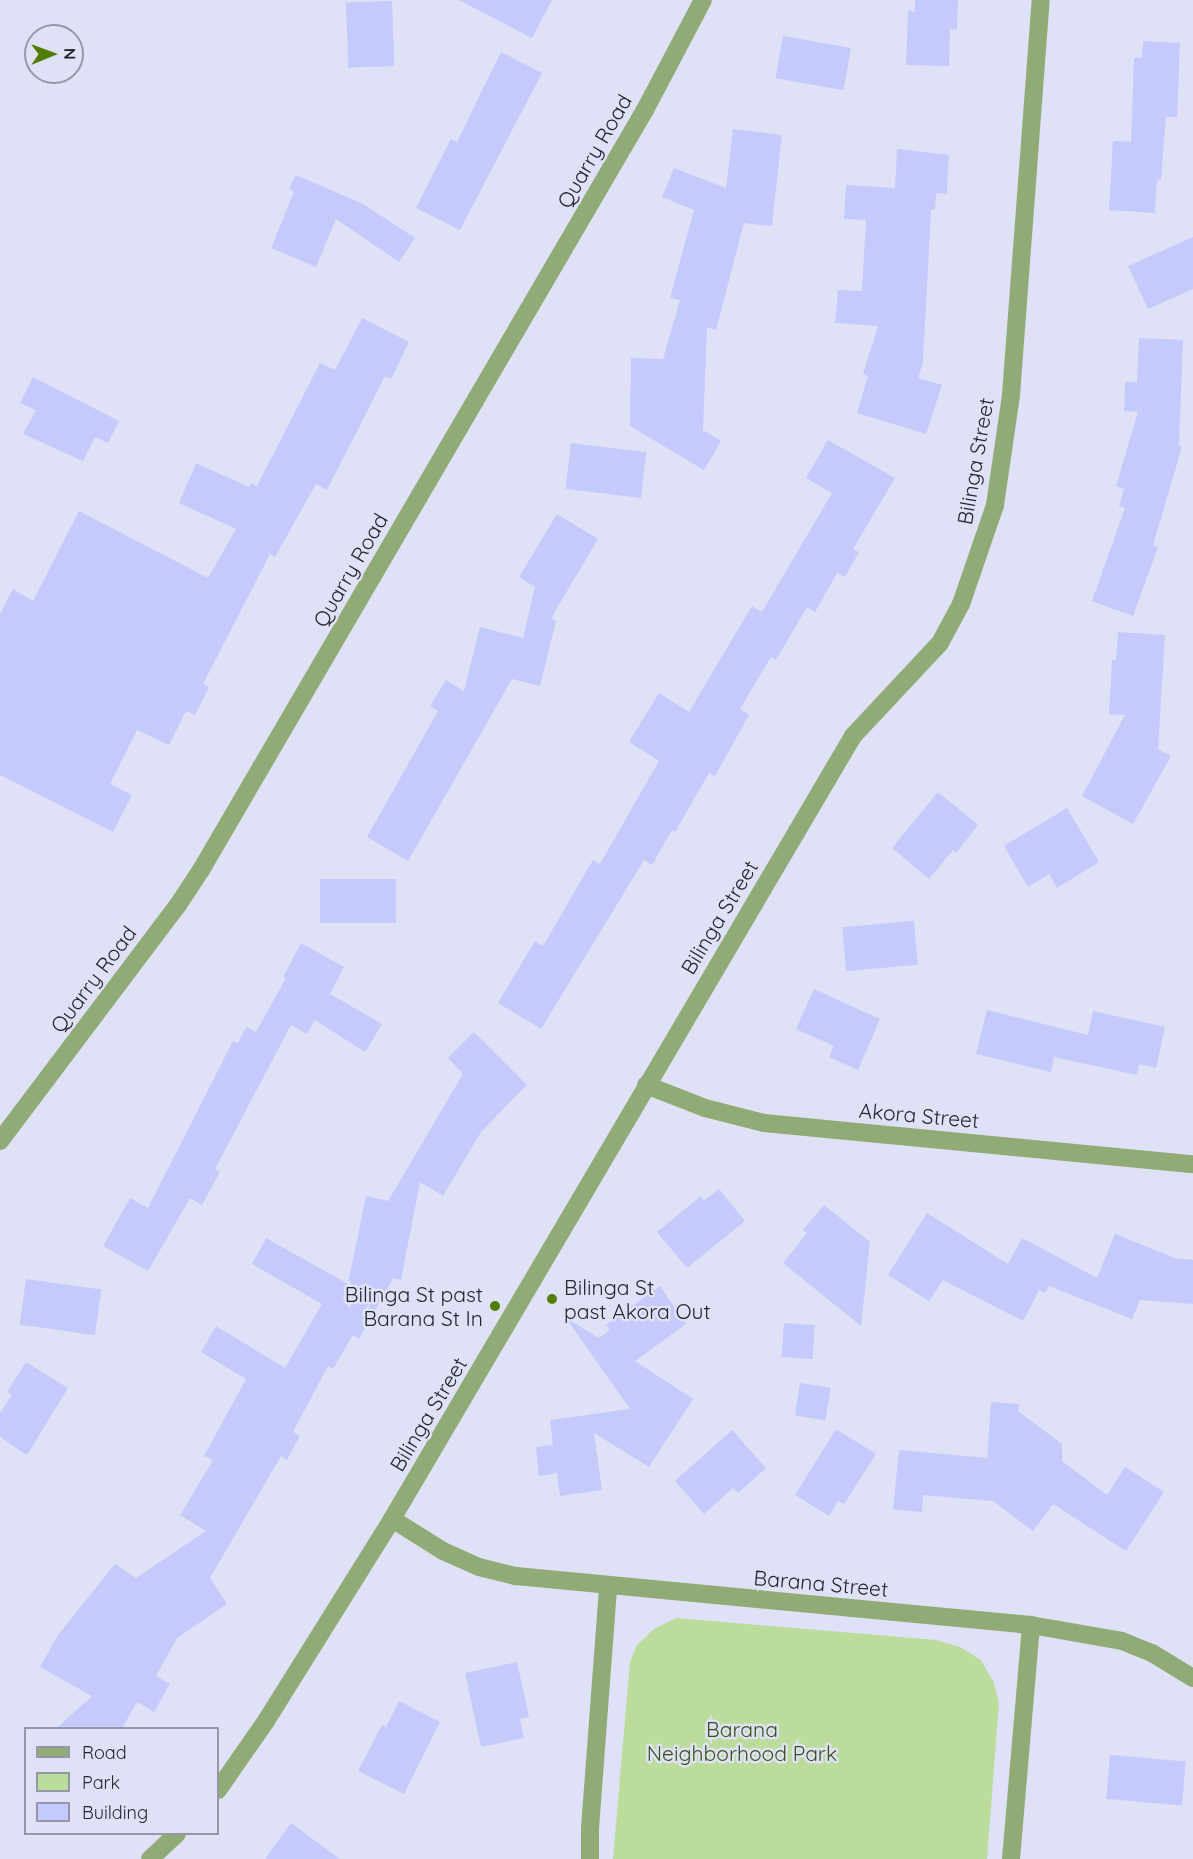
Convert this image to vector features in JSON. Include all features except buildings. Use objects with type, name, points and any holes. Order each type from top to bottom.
[{"type":"street","name":"Quarry Road","points":[[0,1141],[178,905],[201,870],[645,110],[703,0]]},
{"type":"street","name":"Bilinga Street","points":[[219,1789],[266,1721],[392,1519],[853,736],[883,702],[914,674],[940,643],[960,604],[995,505],[1011,395],[1041,0]]},
{"type":"street","name":"Akora Street","points":[[646,1085],[705,1108],[764,1123],[1193,1164]]},
{"type":"street","name":"Barana Street","points":[[392,1519],[443,1551],[479,1567],[516,1576],[608,1587],[1030,1625],[1122,1641],[1152,1653],[1193,1678]]},
{"type":"street","points":[[590,1859],[590,1828],[608,1587]]},
{"type":"street","points":[[1011,1859],[1030,1625]]},
{"type":"street","points":[[150,1859],[175,1835]]},
{"type":"green space","name":"Barana Neighborhood Park","points":[[676,1618],[936,1640],[960,1647],[981,1660],[994,1683],[999,1703],[987,1859],[613,1859],[630,1662],[637,1645],[654,1629]]},
{"type":"place","name":"Bilinga St past Akora Out","points":[[552,1299]]},
{"type":"place","name":"Bilinga St past Barana St In","points":[[495,1306]]}]
